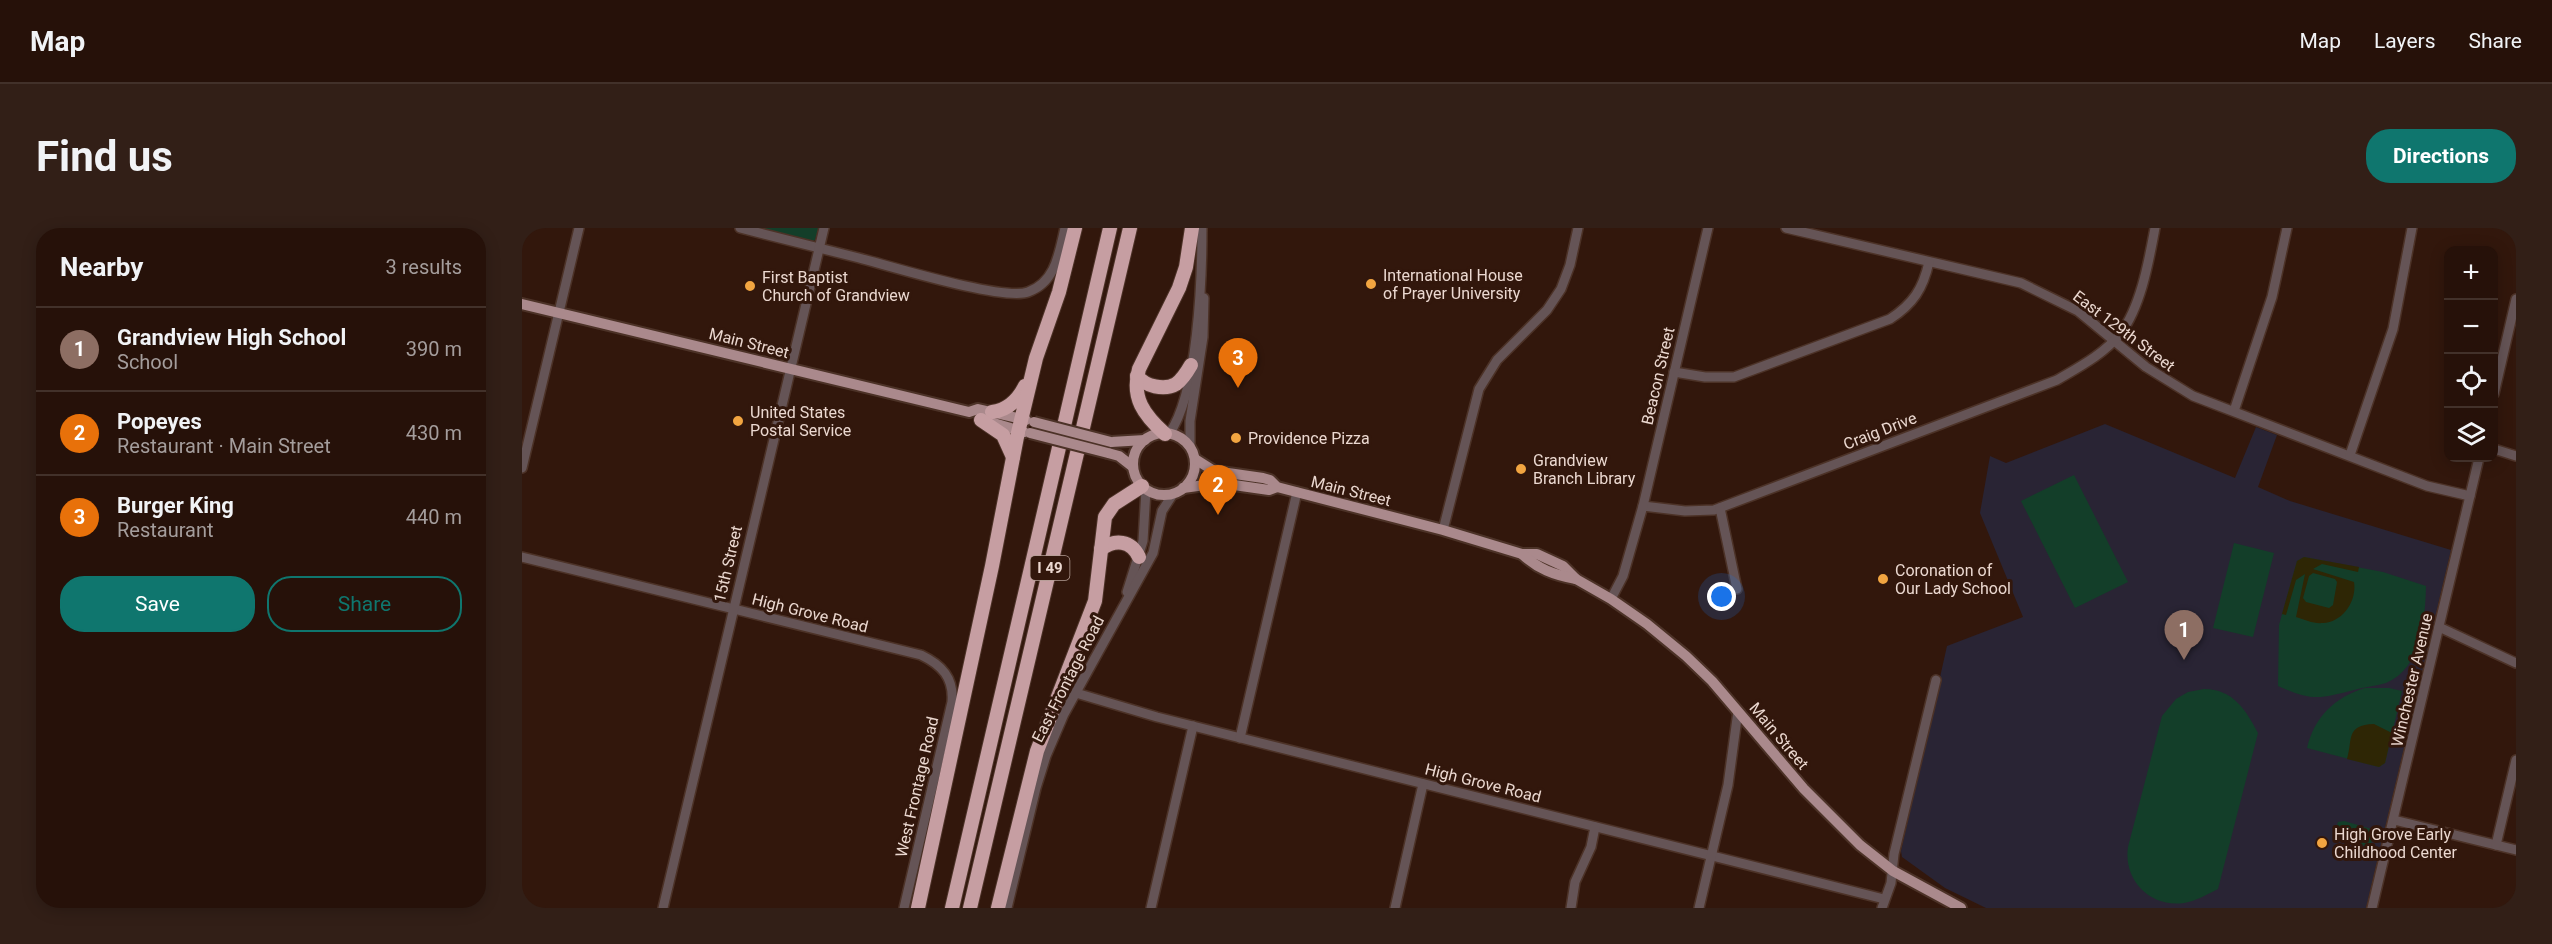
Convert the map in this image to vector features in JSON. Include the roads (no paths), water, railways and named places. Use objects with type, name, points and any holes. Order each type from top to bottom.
[{"type":"highway","points":[[918,908],[994,558],[1013,457],[1026,426],[1030,380],[1059,292],[1075,228]]},
{"type":"highway","name":"I 49","points":[[952,908],[1110,228]]},
{"type":"highway","name":"I 49","points":[[970,908],[1130,228]]},
{"type":"highway","points":[[1167,434],[1142,409],[1137,396],[1137,376],[1179,288],[1186,267],[1192,228]]},
{"type":"highway","points":[[1137,376],[1148,385],[1171,386],[1183,378],[1191,365]]},
{"type":"highway","points":[[1013,457],[1003,435],[987,416],[1012,404],[1030,380]]},
{"type":"highway","points":[[998,908],[1034,760],[1091,614],[1098,586],[1103,524],[1109,510],[1124,496],[1144,488]]},
{"type":"highway","points":[[1101,549],[1113,543],[1125,543],[1133,548],[1139,557]]},
{"type":"main road","name":"Main Street","points":[[522,304],[969,412],[978,410],[987,416],[1109,447],[1145,440]]},
{"type":"main road","points":[[1167,434],[1179,438],[1190,447],[1195,459],[1193,475],[1183,488],[1173,494],[1159,494],[1144,488],[1133,467],[1136,451],[1145,440],[1167,434]]},
{"type":"main road","name":"Main Street","points":[[1109,447],[1133,467]]},
{"type":"main road","name":"Main Street","points":[[1195,459],[1214,471],[1263,478],[1270,480],[1277,487],[1443,530],[1522,554],[1537,554],[1563,566],[1576,579],[1653,627],[1686,656],[1738,711],[1828,815],[1893,871],[1961,908]]},
{"type":"main road","name":"Main Street","points":[[1183,488],[1221,483],[1269,490],[1277,487]]},
{"type":"street","points":[[522,468],[579,228]]},
{"type":"street","points":[[740,228],[951,282],[1008,294],[1028,292],[1048,280],[1058,259],[1065,228]]},
{"type":"street","name":"15th Street","points":[[663,908],[824,228]]},
{"type":"street","points":[[1167,434],[1181,412],[1191,365],[1202,282],[1202,228]]},
{"type":"street","points":[[1443,530],[1479,389],[1497,360],[1547,310],[1561,289],[1570,265],[1578,228]]},
{"type":"street","name":"Beacon Street","points":[[1611,599],[1623,576],[1643,507],[1708,228]]},
{"type":"street","name":"East 129th Street","points":[[1786,228],[2021,283],[2078,311],[2170,384],[2427,486],[2470,496]]},
{"type":"street","name":"Craig Drive","points":[[1643,507],[1685,511],[1720,508],[2056,380],[2089,362],[2122,332],[2148,267],[2155,228]]},
{"type":"street","points":[[2234,411],[2272,297],[2287,228]]},
{"type":"street","points":[[2350,455],[2393,329],[2412,228]]},
{"type":"street","points":[[1674,372],[1705,377],[1734,377],[1890,319],[1905,310],[1917,297],[1925,281],[1929,262]]},
{"type":"street","points":[[1190,447],[1190,421],[1203,337],[1202,282]]},
{"type":"street","points":[[2498,373],[2516,299]]},
{"type":"street","points":[[2498,451],[2516,456]]},
{"type":"street","name":"Winchester Avenue","points":[[2372,908],[2478,462]]},
{"type":"street","name":"East Frontage Road","points":[[1124,604],[1139,557],[1145,524],[1144,488]]},
{"type":"street","points":[[1240,738],[1297,492]]},
{"type":"street","name":"East Frontage Road","points":[[1007,908],[1039,777],[1056,730],[1153,553],[1162,511],[1173,494]]},
{"type":"street","points":[[1720,508],[1737,589]]},
{"type":"street","name":"High Grove Road","points":[[522,557],[921,656],[946,673]]},
{"type":"street","points":[[2439,627],[2516,663]]},
{"type":"street","name":"West Frontage Road","points":[[904,908],[952,702],[952,685],[946,673]]},
{"type":"street","points":[[1883,904],[1893,871],[1894,854],[1936,680]]},
{"type":"street","name":"High Grove Road","points":[[1076,693],[1193,726],[1711,856],[1883,904]]},
{"type":"street","points":[[1699,908],[1728,785],[1738,711]]},
{"type":"street","points":[[1151,908],[1193,726]]},
{"type":"street","points":[[2496,845],[2516,760]]},
{"type":"street","points":[[1395,908],[1423,784]]},
{"type":"street","points":[[2394,820],[2516,850]]},
{"type":"street","points":[[1571,908],[1575,882],[1591,847],[1595,827]]},
{"type":"place","name":"International House of Prayer University","points":[[1371,284]]},
{"type":"place","name":"First Baptist Church of Grandview","points":[[750,286]]},
{"type":"place","name":"Burger King","points":[[1238,388]]},
{"type":"place","name":"United States Postal Service","points":[[738,421]]},
{"type":"place","name":"Providence Pizza","points":[[1236,438]]},
{"type":"place","name":"Grandview Branch Library","points":[[1521,469]]},
{"type":"place","name":"Popeyes","points":[[1218,515]]},
{"type":"place","name":"Coronation of Our Lady School","points":[[1883,579]]},
{"type":"place","name":"Grandview High School","points":[[2184,660]]},
{"type":"place","name":"High Grove Early Childhood Center","points":[[2322,843]]}]
